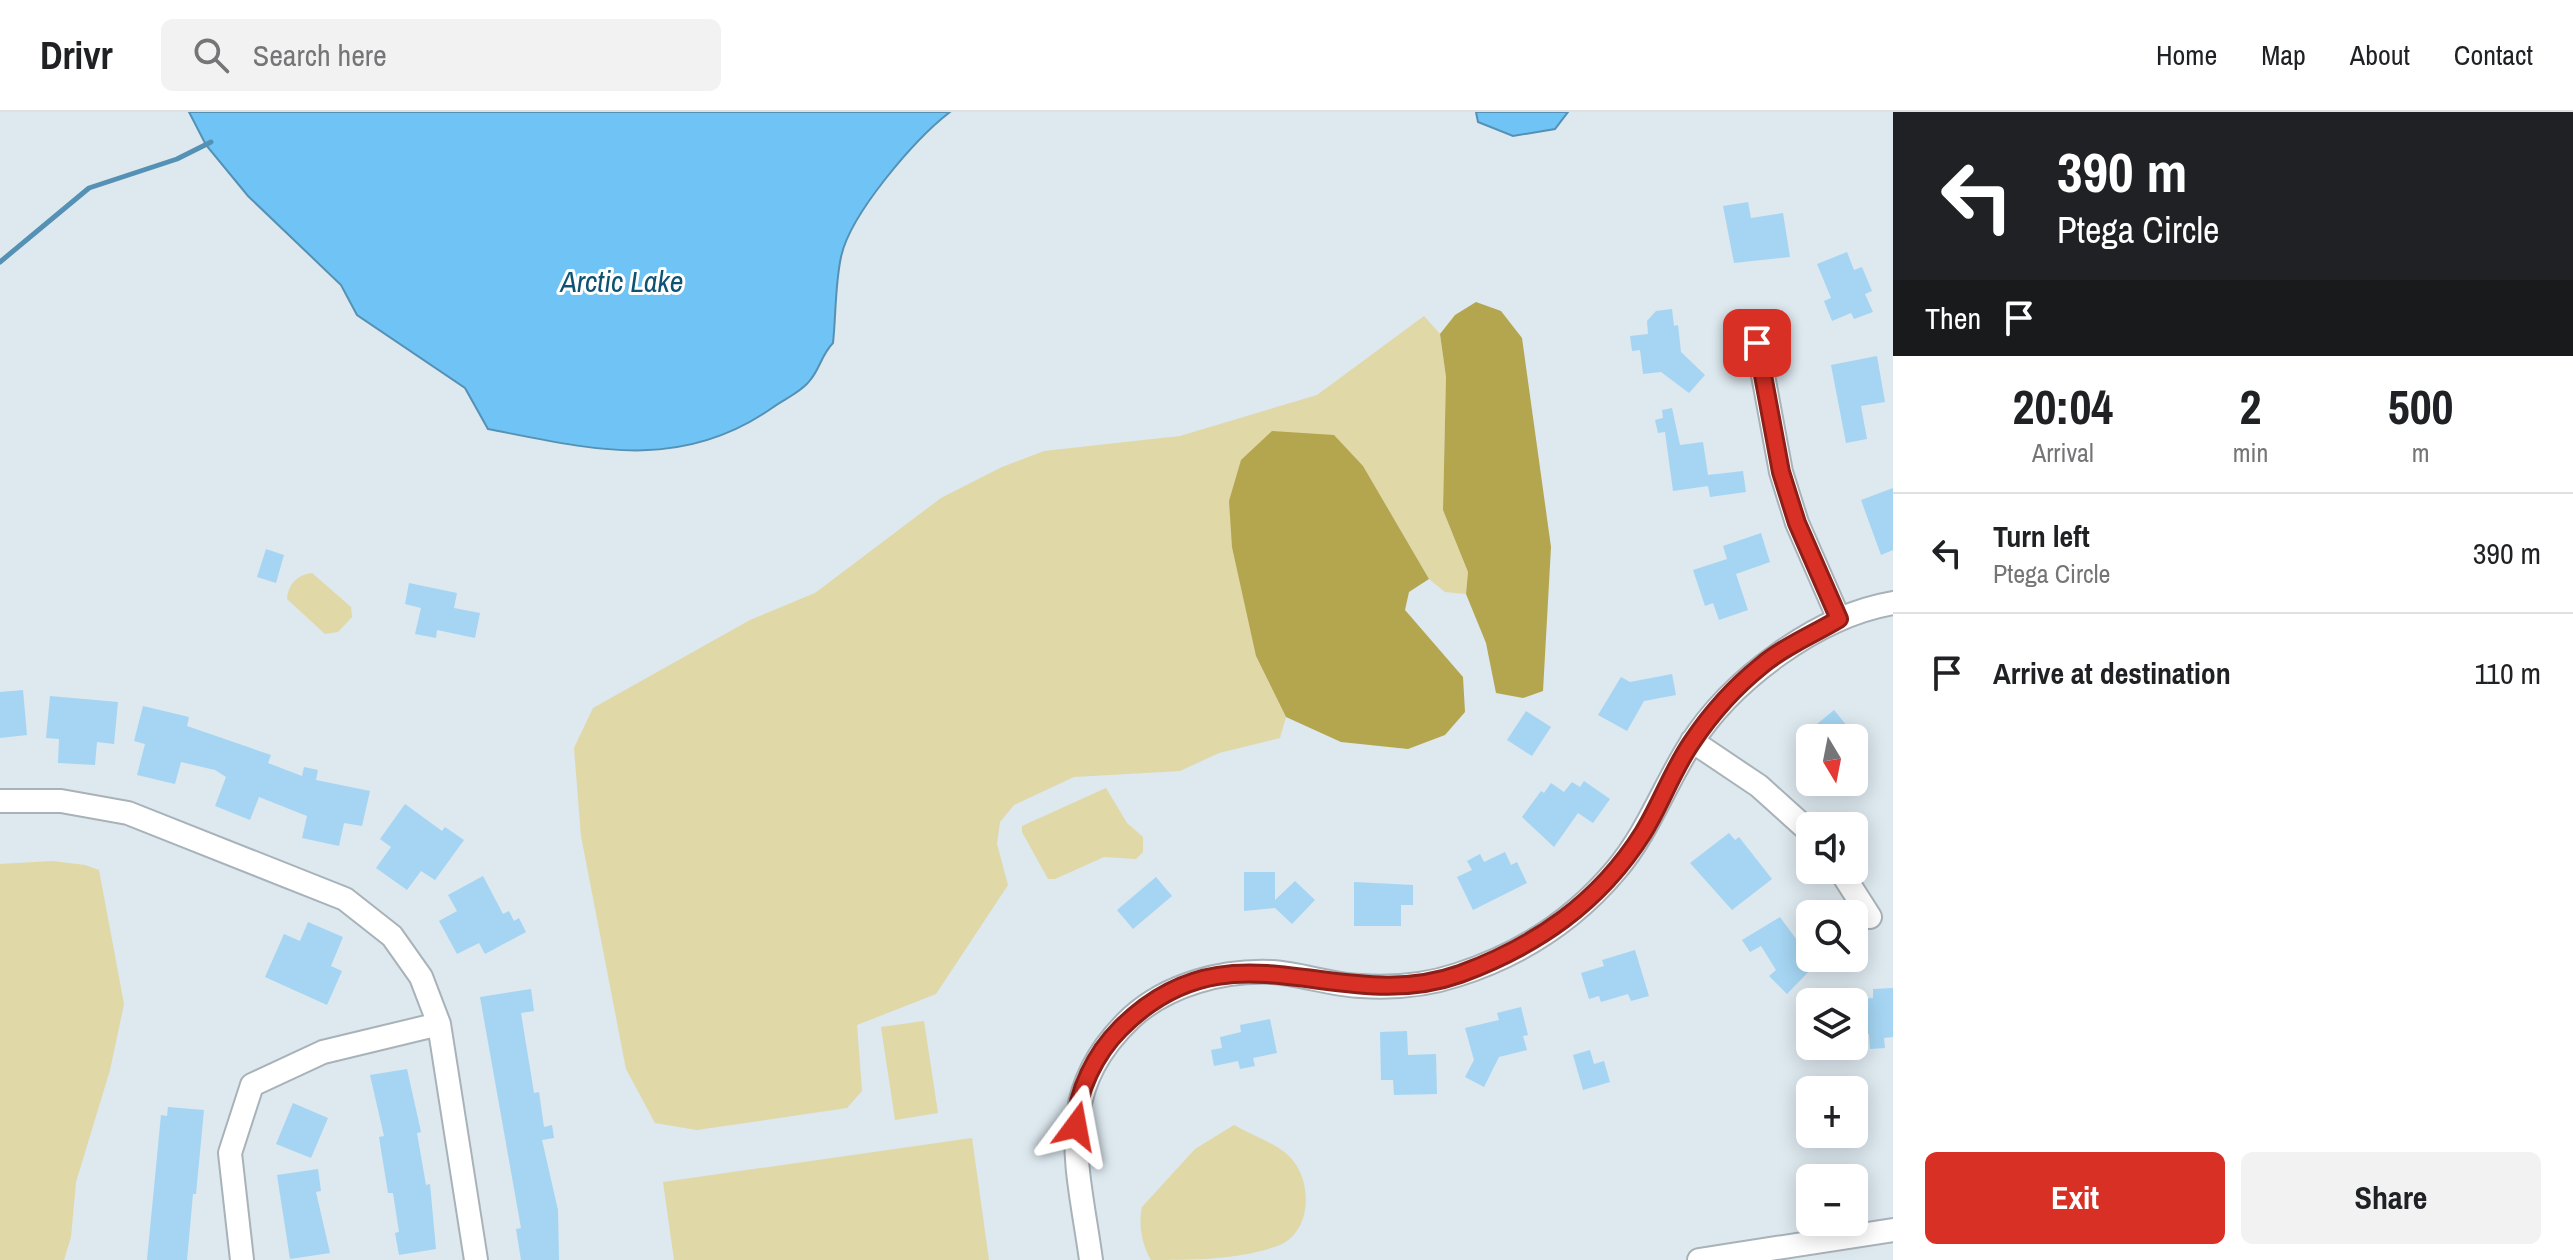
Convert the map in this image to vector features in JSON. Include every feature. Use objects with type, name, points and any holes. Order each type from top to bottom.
[{"type":"street","points":[[1757,343],[1781,472],[1797,523],[1839,619]]},
{"type":"street","points":[[1091,1260],[1076,1147],[1076,1108],[1106,1043],[1134,1015],[1171,991],[1237,973],[1273,972],[1361,986],[1408,985],[1455,976],[1518,950],[1582,907],[1617,869],[1644,833],[1692,741],[1762,665],[1839,619],[1893,603]]},
{"type":"street","points":[[1692,741],[1759,786],[1796,819]]},
{"type":"street","points":[[0,801],[61,801],[128,813],[345,899],[392,936],[421,977],[439,1024],[476,1260]]},
{"type":"street","points":[[1849,884],[1870,917]]},
{"type":"street","points":[[242,1260],[230,1153],[252,1085],[323,1052],[439,1024]]},
{"type":"street","points":[[1699,1260],[1893,1230]]},
{"type":"shaded area","points":[[1476,302],[1501,311],[1522,338],[1551,547],[1543,691],[1523,698],[1496,693],[1486,643],[1466,594],[1468,572],[1443,510],[1446,377],[1440,334],[1455,315]]},
{"type":"shaded area","points":[[1424,316],[1440,334],[1446,377],[1443,510],[1468,572],[1466,594],[1445,592],[1429,579],[1363,467],[1256,656],[1286,717],[1280,738],[1219,753],[1180,771],[1074,777],[1014,805],[1000,822],[997,844],[1008,885],[936,994],[857,1025],[862,1091],[847,1108],[697,1130],[655,1123],[626,1069],[581,836],[574,748],[593,708],[750,620],[815,593],[941,498],[1002,467],[1044,451],[1180,436],[1317,395]]},
{"type":"shaded area","points":[[1272,431],[1334,435],[1363,466],[1429,579],[1409,592],[1405,610],[1463,677],[1465,712],[1445,735],[1408,749],[1341,742],[1286,717],[1256,656],[1232,547],[1229,501],[1241,460]]},
{"type":"shaded area","points":[[312,573],[351,607],[352,617],[338,632],[325,634],[287,599],[294,581]]},
{"type":"shaded area","points":[[1106,788],[1127,823],[1143,837],[1143,852],[1136,859],[1104,857],[1055,879],[1048,879],[1022,832],[1022,826]]},
{"type":"shaded area","points":[[52,861],[99,870],[124,1004],[110,1070],[76,1182],[71,1237],[64,1260],[0,1260],[0,864]]},
{"type":"shaded area","points":[[924,1021],[938,1113],[895,1120],[881,1027]]},
{"type":"shaded area","points":[[1234,1125],[1278,1147],[1293,1160],[1300,1172],[1306,1200],[1299,1227],[1280,1245],[1249,1254],[1151,1260],[1142,1234],[1142,1207],[1195,1149]]},
{"type":"shaded area","points":[[972,1138],[989,1260],[674,1260],[663,1182]]},
{"type":"water","name":"Arctic Lake","points":[[189,112],[950,112],[903,158],[857,220],[841,257],[833,343],[807,383],[793,395],[737,428],[703,442],[633,450],[562,443],[488,429],[465,388],[357,315],[341,285],[248,196],[206,145]]},
{"type":"water","points":[[1476,112],[1568,112],[1555,129],[1513,136],[1478,122]]},
{"type":"building","points":[[1748,202],[1751,218],[1783,213],[1790,257],[1734,263],[1723,206]]},
{"type":"building","points":[[1847,252],[1854,270],[1862,267],[1872,291],[1865,294],[1873,312],[1854,319],[1851,313],[1832,321],[1824,301],[1831,298],[1817,264]]},
{"type":"building","points":[[1672,309],[1674,326],[1678,325],[1681,352],[1705,375],[1689,393],[1661,372],[1643,374],[1640,350],[1632,351],[1630,336],[1648,334],[1647,321],[1656,311]]},
{"type":"building","points":[[1877,356],[1885,402],[1861,406],[1867,439],[1846,443],[1831,365]]},
{"type":"building","points":[[1672,408],[1680,445],[1703,442],[1708,475],[1743,471],[1746,492],[1710,497],[1708,486],[1673,491],[1665,432],[1658,433],[1655,420],[1663,418],[1662,410]]},
{"type":"building","points":[[1893,488],[1893,550],[1881,555],[1861,500]]},
{"type":"building","points":[[1761,533],[1770,562],[1736,574],[1748,610],[1719,620],[1713,603],[1705,606],[1693,570],[1727,559],[1723,546]]},
{"type":"building","points":[[266,549],[284,555],[276,583],[257,577]]},
{"type":"building","points":[[409,583],[457,593],[454,608],[480,613],[475,638],[437,630],[436,638],[415,634],[421,608],[405,604]]},
{"type":"building","points":[[1672,674],[1676,695],[1644,701],[1627,731],[1598,715],[1621,677],[1630,682]]},
{"type":"building","points":[[23,690],[27,735],[0,738],[0,692]]},
{"type":"building","points":[[50,696],[118,702],[114,744],[97,742],[95,765],[58,763],[59,739],[46,738]]},
{"type":"building","points":[[143,706],[189,717],[187,726],[271,755],[268,763],[302,776],[304,767],[318,770],[316,780],[370,791],[362,826],[344,823],[339,846],[302,838],[307,816],[259,797],[250,820],[215,806],[226,777],[215,770],[181,762],[175,784],[137,775],[145,744],[134,741]]},
{"type":"building","points":[[1834,710],[1846,724],[1817,724]]},
{"type":"building","points":[[1526,711],[1551,727],[1532,756],[1507,740]]},
{"type":"building","points":[[1584,781],[1610,799],[1593,823],[1578,813],[1554,847],[1522,817],[1541,791],[1544,793],[1551,783],[1564,792],[1572,782],[1580,787]]},
{"type":"building","points":[[405,804],[442,831],[445,827],[464,840],[435,880],[421,871],[407,890],[376,868],[391,847],[380,839]]},
{"type":"building","points":[[1729,833],[1735,840],[1739,837],[1772,879],[1732,910],[1690,863]]},
{"type":"building","points":[[1505,852],[1511,865],[1517,862],[1527,883],[1473,910],[1457,877],[1472,870],[1467,861],[1480,854],[1484,862]]},
{"type":"building","points":[[1244,872],[1275,872],[1275,900],[1295,881],[1315,900],[1292,924],[1275,908],[1244,911]]},
{"type":"building","points":[[483,876],[503,914],[509,911],[514,921],[519,918],[526,932],[485,954],[479,943],[457,954],[439,921],[457,911],[448,895]]},
{"type":"building","points":[[1156,877],[1172,896],[1133,929],[1117,910]]},
{"type":"building","points":[[1354,882],[1413,885],[1413,905],[1401,905],[1401,926],[1354,926]]},
{"type":"building","points":[[1780,917],[1796,939],[1796,972],[1808,972],[1787,994],[1769,976],[1776,970],[1761,946],[1750,952],[1742,940]]},
{"type":"building","points":[[308,922],[343,937],[331,966],[342,971],[327,1005],[265,977],[284,934],[300,941]]},
{"type":"building","points":[[1635,950],[1649,996],[1631,1001],[1628,994],[1601,1002],[1599,996],[1589,999],[1581,973],[1604,966],[1602,960]]},
{"type":"building","points":[[1893,988],[1893,1037],[1884,1038],[1885,1048],[1870,1049],[1868,998],[1873,998],[1873,989]]},
{"type":"building","points":[[531,989],[534,1011],[521,1013],[534,1093],[539,1092],[544,1127],[552,1125],[554,1138],[542,1140],[558,1210],[559,1260],[521,1260],[516,1229],[521,1228],[480,997]]},
{"type":"building","points":[[1521,1007],[1528,1035],[1523,1036],[1527,1050],[1499,1057],[1484,1087],[1465,1077],[1474,1060],[1465,1028],[1499,1020],[1497,1013]]},
{"type":"building","points":[[1270,1019],[1277,1053],[1253,1058],[1255,1066],[1240,1069],[1238,1061],[1214,1066],[1211,1050],[1222,1048],[1220,1037],[1241,1032],[1240,1025]]},
{"type":"building","points":[[1407,1031],[1408,1055],[1436,1054],[1437,1094],[1394,1095],[1393,1080],[1381,1080],[1380,1032]]},
{"type":"building","points":[[1590,1050],[1594,1064],[1604,1061],[1610,1082],[1583,1090],[1573,1055]]},
{"type":"building","points":[[407,1069],[421,1132],[417,1133],[426,1185],[430,1184],[436,1249],[399,1255],[393,1193],[388,1193],[379,1137],[384,1136],[370,1075]]},
{"type":"building","points":[[293,1103],[328,1118],[311,1158],[276,1144]]},
{"type":"building","points":[[168,1107],[204,1110],[187,1260],[147,1260],[161,1115],[167,1116]]},
{"type":"building","points":[[318,1169],[321,1191],[316,1192],[330,1253],[290,1259],[277,1175]]},
{"type":"waterway","points":[[0,262],[89,188],[177,159],[211,142]]},
{"type":"route","points":[[1076,1126],[1076,1108],[1106,1043],[1134,1015],[1171,991],[1201,980],[1237,973],[1273,972],[1361,986],[1408,985],[1455,976],[1537,940],[1582,907],[1617,869],[1644,833],[1692,741],[1723,704],[1762,665],[1839,619],[1797,523],[1781,472],[1757,343]]}]
